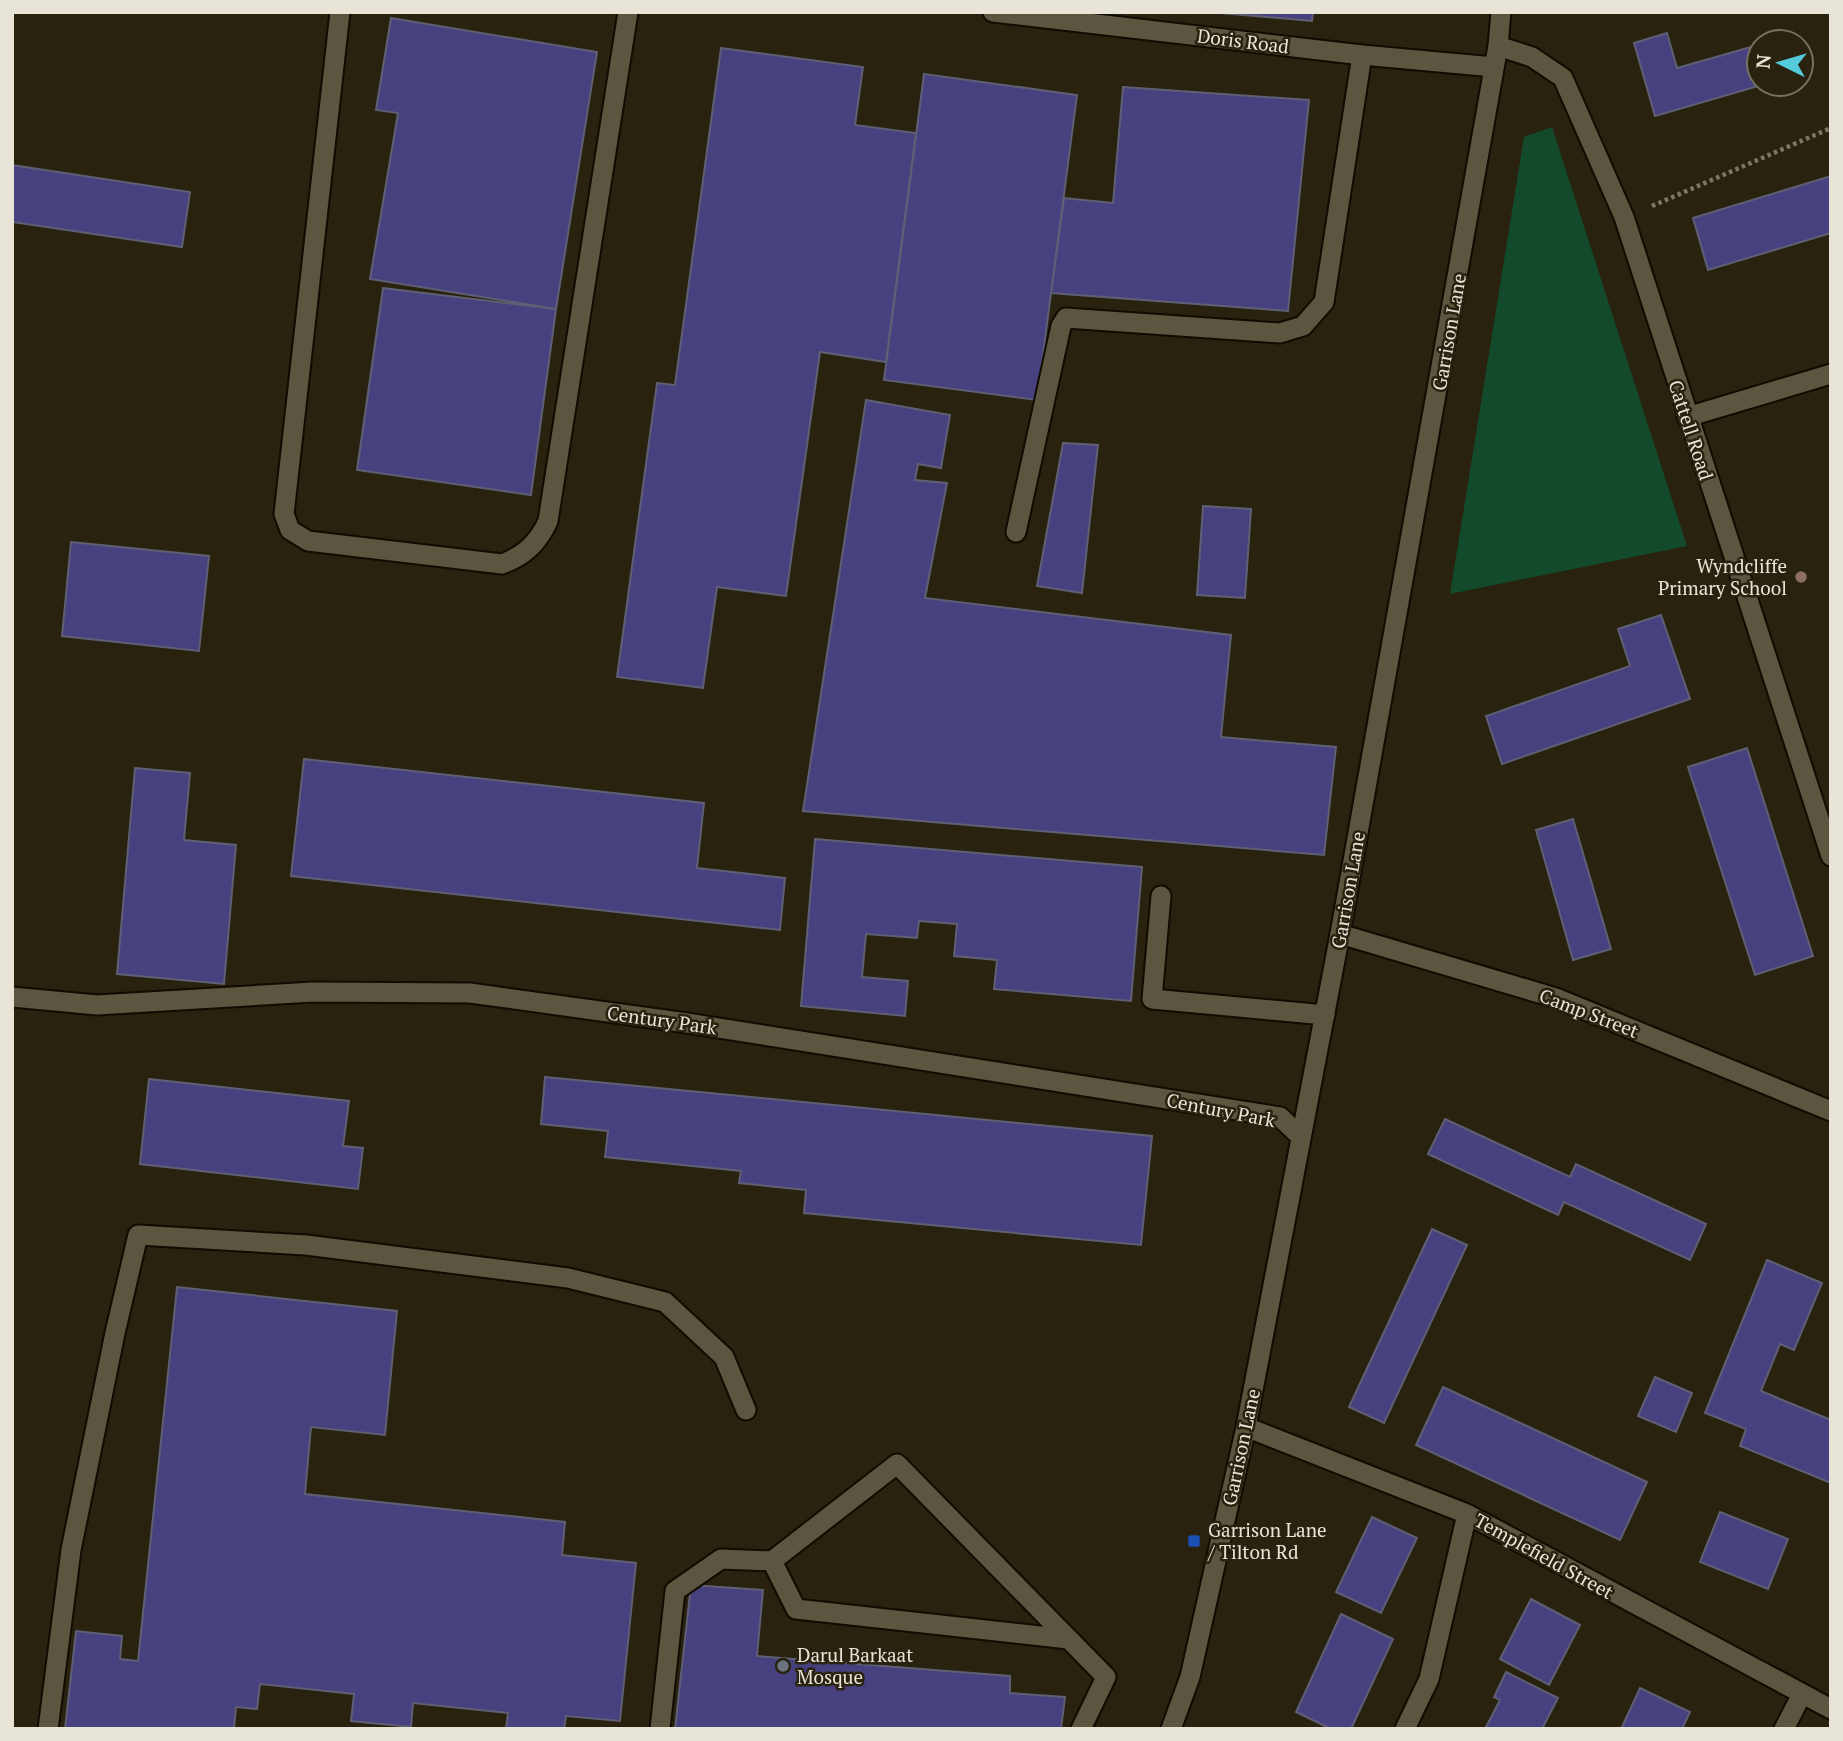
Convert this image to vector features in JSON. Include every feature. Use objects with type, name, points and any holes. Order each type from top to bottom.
[{"type":"street","points":[[340,12],[284,514],[290,530],[308,541],[502,564],[529,549],[540,539],[548,521],[628,12]]},
{"type":"street","name":"Doris Road","points":[[993,12],[1362,55],[1494,67]]},
{"type":"street","name":"Garrison Lane","points":[[1171,1729],[1190,1677],[1246,1427],[1340,934],[1498,46],[1501,12]]},
{"type":"street","name":"Cattell Road","points":[[1498,46],[1532,57],[1563,78],[1624,217],[1831,856]]},
{"type":"street","points":[[1016,532],[1061,326],[1066,318],[1280,333],[1303,326],[1320,309],[1330,281],[1362,55]]},
{"type":"street","points":[[1687,417],[1831,374]]},
{"type":"street","points":[[1161,896],[1152,999],[1325,1015]]},
{"type":"street","name":"Camp Street","points":[[1340,934],[1556,998],[1831,1111]]},
{"type":"street","name":"Century Park","points":[[12,997],[97,1005],[313,992],[470,993],[687,1023],[1280,1117],[1300,1136]]},
{"type":"street","points":[[48,1729],[71,1550],[115,1333],[138,1235],[306,1245],[568,1278],[665,1302],[724,1357],[746,1410]]},
{"type":"street","name":"Templefield Street","points":[[1246,1427],[1467,1514],[1801,1696],[1831,1709]]},
{"type":"street","points":[[660,1729],[675,1591],[721,1559],[772,1561],[897,1464],[1106,1677],[1081,1729]]},
{"type":"street","points":[[1405,1729],[1429,1679],[1467,1514]]},
{"type":"street","points":[[772,1561],[796,1609],[1068,1639]]},
{"type":"street","points":[[1784,1729],[1801,1696]]},
{"type":"path","points":[[1624,217],[1831,128]]},
{"type":"green space","points":[[1552,127],[1687,546],[1450,594],[1524,137]]},
{"type":"building","points":[[1209,12],[1313,12],[1312,21]]},
{"type":"building","points":[[391,18],[597,52],[556,309],[370,279],[398,113],[376,110]]},
{"type":"building","points":[[1667,33],[1677,68],[1745,49],[1745,90],[1655,116],[1634,43]]},
{"type":"building","points":[[721,48],[863,67],[855,125],[916,133],[886,362],[820,352],[786,596],[717,587],[703,688],[617,677],[657,383],[675,385]]},
{"type":"building","points":[[924,74],[1077,95],[1037,400],[884,380]]},
{"type":"building","points":[[1123,87],[1309,100],[1288,311],[1051,293],[1064,198],[1113,203]]},
{"type":"building","points":[[12,165],[190,192],[182,247],[12,222]]},
{"type":"building","points":[[1831,176],[1831,233],[1708,270],[1693,218]]},
{"type":"building","points":[[383,288],[556,309],[531,495],[357,470]]},
{"type":"building","points":[[866,400],[950,415],[941,468],[918,464],[915,480],[947,483],[925,598],[1231,635],[1221,737],[1336,747],[1324,855],[803,811]]},
{"type":"building","points":[[1063,443],[1098,445],[1082,593],[1037,586]]},
{"type":"building","points":[[1203,506],[1251,509],[1245,598],[1197,595]]},
{"type":"building","points":[[71,542],[209,556],[199,651],[62,636]]},
{"type":"building","points":[[1661,615],[1690,699],[1502,764],[1486,716],[1630,666],[1618,629]]},
{"type":"building","points":[[1747,748],[1813,956],[1755,975],[1688,767]]},
{"type":"building","points":[[304,759],[704,803],[697,868],[785,878],[780,930],[291,876]]},
{"type":"building","points":[[135,768],[190,773],[184,840],[236,845],[224,984],[117,974]]},
{"type":"building","points":[[1573,819],[1611,949],[1573,960],[1536,830]]},
{"type":"building","points":[[815,839],[1142,867],[1131,1001],[994,989],[997,960],[954,956],[957,924],[919,921],[917,938],[866,934],[862,977],[908,981],[905,1016],[801,1006]]},
{"type":"building","points":[[545,1077],[1152,1136],[1141,1245],[804,1213],[806,1190],[739,1183],[741,1171],[605,1157],[608,1131],[541,1124]]},
{"type":"building","points":[[149,1079],[349,1101],[343,1146],[363,1148],[358,1189],[140,1164]]},
{"type":"building","points":[[1445,1119],[1570,1177],[1576,1164],[1706,1224],[1690,1260],[1564,1202],[1558,1215],[1428,1154]]},
{"type":"building","points":[[1432,1229],[1467,1245],[1384,1423],[1349,1407]]},
{"type":"building","points":[[1767,1260],[1822,1283],[1794,1350],[1780,1344],[1761,1391],[1831,1420],[1831,1483],[1740,1446],[1746,1429],[1705,1413]]},
{"type":"building","points":[[177,1287],[397,1311],[385,1435],[311,1427],[305,1494],[565,1522],[562,1555],[636,1563],[620,1721],[566,1716],[564,1729],[506,1729],[508,1713],[413,1703],[411,1727],[351,1721],[354,1694],[260,1684],[257,1709],[236,1707],[234,1729],[65,1729],[76,1631],[122,1636],[120,1659],[138,1661]]},
{"type":"building","points":[[1655,1377],[1692,1393],[1676,1432],[1638,1416]]},
{"type":"building","points":[[1443,1387],[1647,1482],[1620,1540],[1416,1445]]},
{"type":"building","points":[[1720,1512],[1788,1539],[1768,1589],[1700,1562]]},
{"type":"building","points":[[1372,1517],[1417,1538],[1381,1613],[1336,1592]]},
{"type":"building","name":"Darul Barkaat Mosque","points":[[691,1585],[763,1590],[757,1656],[1010,1676],[1010,1693],[1065,1697],[1061,1729],[675,1729]]},
{"type":"building","points":[[1531,1599],[1580,1625],[1549,1685],[1500,1659]]},
{"type":"building","points":[[1341,1614],[1393,1639],[1351,1729],[1331,1729],[1296,1712]]},
{"type":"building","points":[[1506,1672],[1558,1698],[1542,1729],[1485,1729],[1500,1700],[1494,1697]]},
{"type":"building","points":[[1640,1688],[1690,1712],[1682,1729],[1621,1729]]},
{"type":"place","name":"Wyndcliffe Primary School","points":[[1801,577]]},
{"type":"place","name":"Garrison Lane / Tilton Rd","points":[[1194,1541]]},
{"type":"place","name":"Darul Barkaat Mosque","points":[[783,1666]]}]
